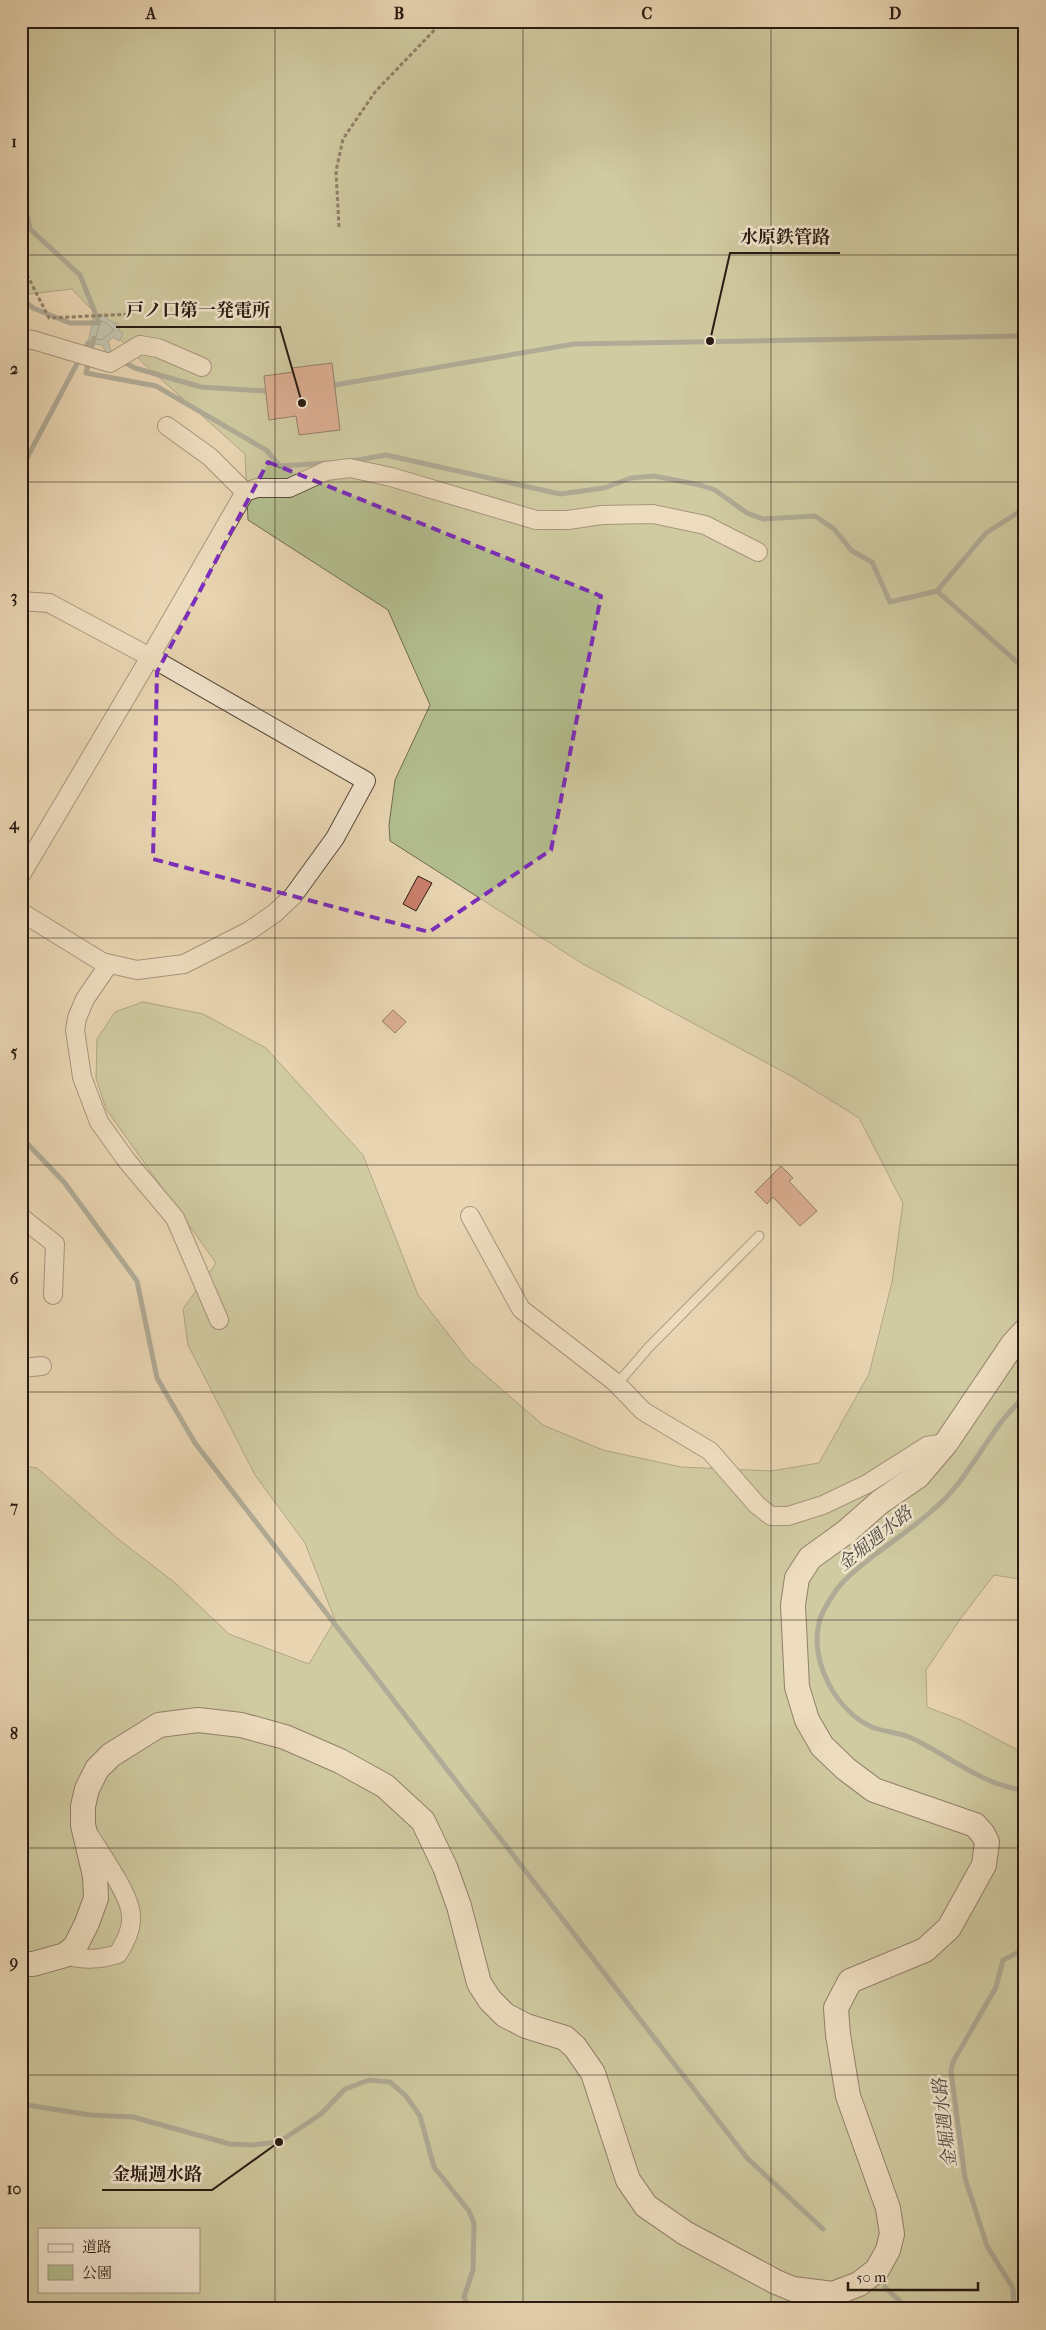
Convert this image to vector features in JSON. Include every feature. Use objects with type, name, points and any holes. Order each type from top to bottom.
[{"type":"street","points":[[21,339],[33,340],[110,363],[140,345],[158,348],[202,366]]},
{"type":"street","points":[[167,426],[210,457],[245,492]]},
{"type":"street","points":[[21,875],[245,492],[257,488],[289,488],[326,471],[350,468],[391,477],[536,520],[568,520],[602,515],[653,514],[705,525],[758,552]]},
{"type":"street","points":[[21,602],[49,603],[150,657],[366,781],[335,838],[294,896],[275,913],[249,931],[184,964],[137,970],[102,962],[21,912]]},
{"type":"street","points":[[110,964],[85,999],[77,1018],[75,1030],[82,1077],[99,1122],[127,1161],[175,1218],[219,1320]]},
{"type":"street","points":[[470,1216],[521,1309],[615,1382],[643,1411],[710,1451],[757,1505],[771,1516],[788,1516],[823,1505],[867,1484],[927,1446],[946,1443]]},
{"type":"street","points":[[21,1217],[55,1244],[54,1295]]},
{"type":"street","points":[[21,1964],[33,1964],[65,1955],[75,1947],[87,1923],[96,1898],[95,1876],[83,1825],[83,1806],[87,1789],[97,1769],[111,1755],[159,1725],[198,1720],[241,1725],[285,1737],[340,1761],[384,1786],[423,1820],[458,1906],[479,1983],[490,2000],[506,2015],[526,2026],[564,2038],[575,2046],[593,2073],[628,2180],[646,2206],[685,2233],[776,2282],[793,2289],[833,2294],[859,2284],[877,2270],[888,2250],[892,2234],[888,2208],[848,2096],[838,2035],[836,2008],[850,1981],[925,1950],[949,1928],[984,1865],[986,1842],[983,1834],[975,1825],[874,1790],[822,1746],[806,1720],[797,1687],[793,1605],[797,1578],[810,1558],[846,1532],[880,1502],[918,1476],[946,1443],[1013,1344],[1025,1331]]},
{"type":"street","points":[[21,1368],[42,1366]]},
{"type":"street","points":[[65,1955],[80,1959],[101,1960],[118,1954],[128,1938],[131,1914],[120,1885],[83,1825]]},
{"type":"lane","points":[[615,1382],[624,1376],[649,1347],[759,1236]]},
{"type":"path","points":[[339,227],[336,172],[343,139],[375,92],[443,21]]},
{"type":"path","points":[[21,263],[49,318],[133,314]]},
{"type":"highlighted area","points":[[268,462],[601,596],[551,850],[429,932],[153,859],[157,672]]},
{"type":"green space","points":[[21,21],[1025,21],[1025,1580],[994,1575],[961,1618],[926,1670],[927,1707],[961,1720],[1025,1754],[1025,2309],[21,2309],[21,1466],[37,1468],[117,1538],[174,1582],[229,1634],[309,1664],[335,1620],[305,1543],[255,1475],[188,1345],[183,1309],[216,1263],[106,1109],[96,1078],[97,1039],[115,1012],[143,1002],[203,1014],[266,1048],[363,1155],[418,1295],[469,1361],[543,1425],[603,1450],[681,1467],[771,1471],[819,1463],[869,1374],[892,1282],[903,1203],[859,1118],[793,1077],[583,964],[390,841],[389,825],[395,780],[430,705],[388,610],[248,520],[245,454],[144,364],[72,289],[21,295]]},
{"type":"water","points":[[101,314],[113,323],[117,323],[120,328],[118,330],[123,333],[119,341],[113,337],[108,341],[112,354],[108,356],[102,345],[88,343],[94,315]]},
{"type":"building","points":[[332,363],[340,430],[299,435],[296,416],[269,420],[264,376],[293,372],[292,368]]},
{"type":"building","points":[[418,876],[432,883],[416,911],[403,904]]},
{"type":"building","points":[[393,1010],[406,1022],[395,1033],[382,1021]]},
{"type":"building","points":[[781,1166],[793,1178],[789,1181],[817,1211],[800,1226],[773,1197],[767,1204],[755,1192]]},
{"type":"waterway","points":[[21,104],[21,187],[30,229],[80,275],[98,320]]},
{"type":"waterway","points":[[21,298],[33,308],[70,323],[99,323]]},
{"type":"waterway","points":[[335,385],[574,344],[1025,336]]},
{"type":"waterway","points":[[94,338],[86,373],[156,386],[266,450],[280,466],[328,463]]},
{"type":"waterway","points":[[21,469],[88,343]]},
{"type":"waterway","points":[[122,361],[135,368],[201,387],[266,391]]},
{"type":"waterway","points":[[352,461],[386,455],[560,494],[604,488],[631,478],[654,476],[700,485],[715,490],[747,513],[763,519],[815,516],[834,529],[852,551],[872,562],[890,602],[937,591],[986,533],[1025,508]]},
{"type":"waterway","points":[[937,591],[1025,669]]},
{"type":"waterway","points":[[21,1137],[64,1182],[137,1281],[157,1378],[195,1443],[747,2158],[823,2229]]},
{"type":"waterway","name":"金堀週水路","points":[[1025,1396],[1002,1421],[963,1478],[945,1499],[841,1584],[822,1613],[817,1638],[822,1669],[829,1684],[837,1697],[859,1720],[877,1729],[909,1737],[995,1783],[1025,1790]]},
{"type":"waterway","name":"金堀週水路","points":[[1014,2309],[1013,2288],[987,2246],[965,2178],[951,2071],[953,2062],[996,1987],[1003,1960],[1025,1949]]},
{"type":"waterway","name":"金堀週水路","points":[[21,2104],[90,2115],[133,2117],[230,2144],[251,2145],[279,2142],[321,2114],[345,2089],[369,2080],[390,2082],[406,2096],[420,2116],[434,2167],[469,2211],[474,2223],[473,2270],[464,2297],[469,2309]]},
{"type":"waterway","points":[[885,2287],[908,2309]]},
{"type":"place","name":"水原鉄管路","points":[[710,341]]},
{"type":"place","name":"戸ノ口第一発電所","points":[[302,403]]},
{"type":"place","name":"金堀週水路","points":[[279,2142]]}]
